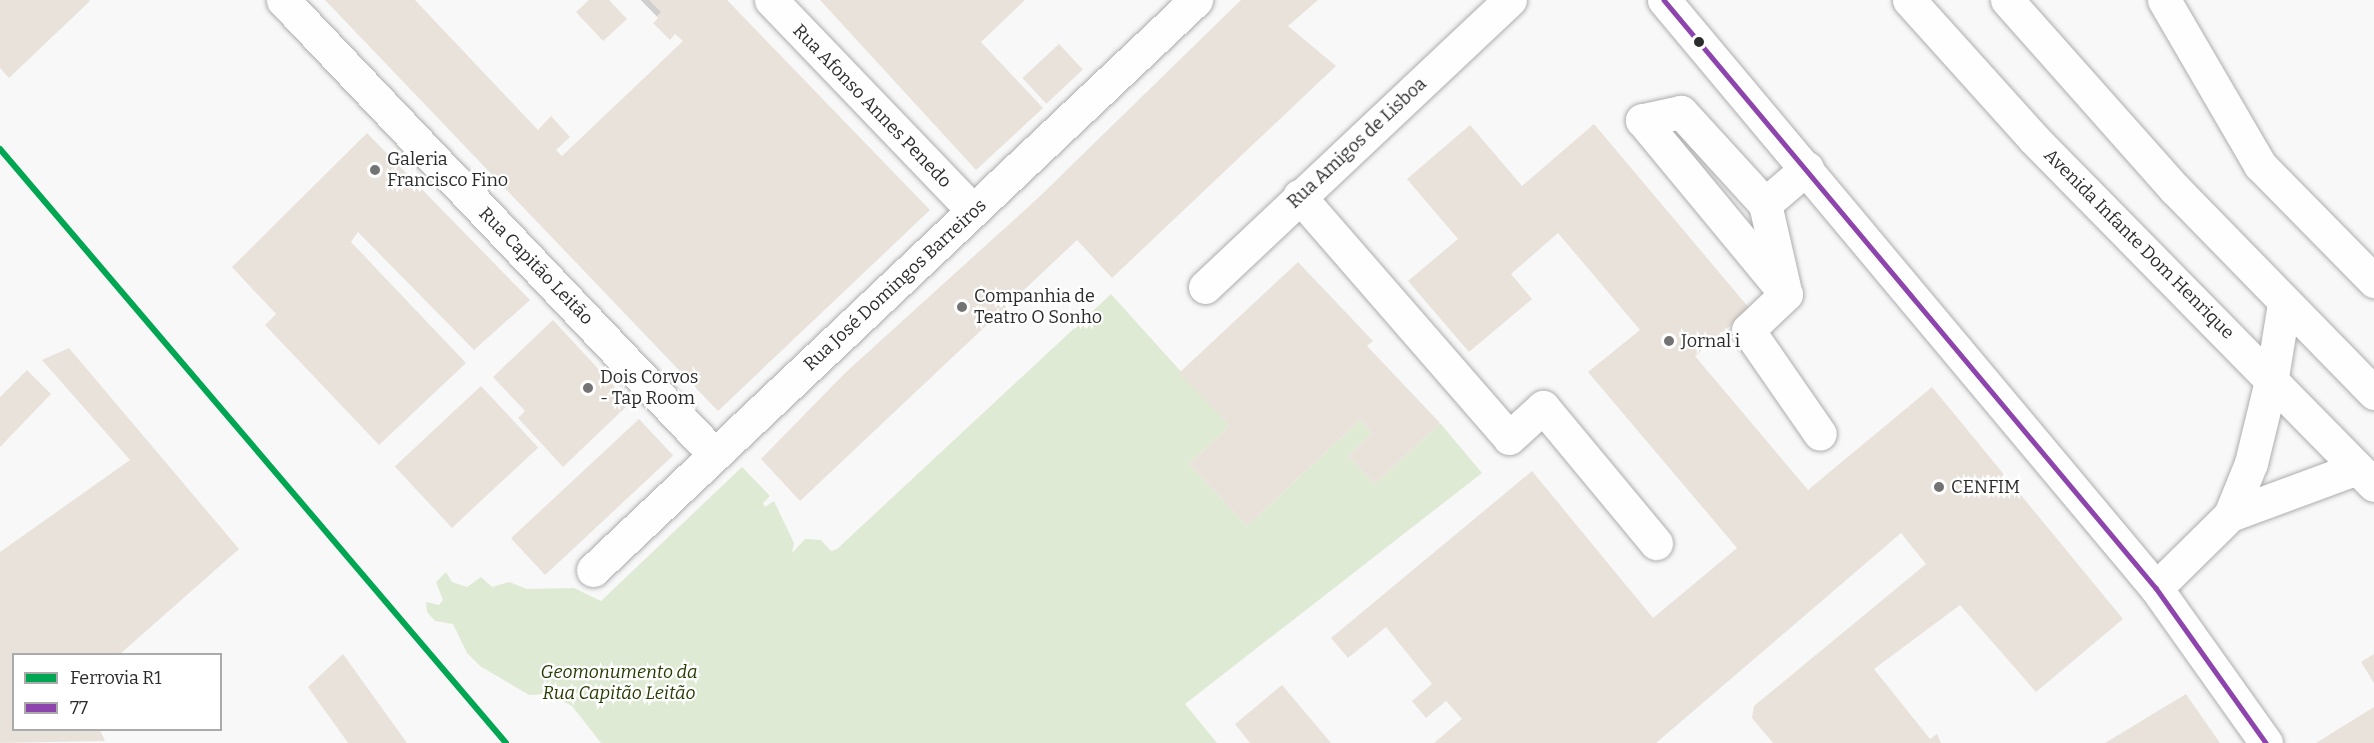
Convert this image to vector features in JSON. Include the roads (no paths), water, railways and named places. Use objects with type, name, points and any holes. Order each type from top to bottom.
[{"type":"street","name":"Rua Capitão Leitão","points":[[283,0],[715,455]]},
{"type":"street","name":"Rua Afonso Annes Penedo","points":[[771,0],[973,211]]},
{"type":"street","name":"Rua José Domingos Barreiros","points":[[593,570],[1196,0]]},
{"type":"street","name":"Rua Amigos de Lisboa","points":[[1205,287],[1299,196],[1510,0]]},
{"type":"street","points":[[1665,0],[2156,588],[2266,743]]},
{"type":"street","name":"Avenida Infante Dom Henrique","points":[[1909,0],[2034,139],[2272,378],[2366,476]]},
{"type":"street","points":[[2007,0],[2175,189],[2284,304],[2374,393]]},
{"type":"street","points":[[2164,0],[2260,165],[2374,281]]},
{"type":"street","points":[[1681,112],[1765,204],[1786,294],[1642,120],[1681,112]]},
{"type":"street","points":[[1765,204],[1807,168]]},
{"type":"street","points":[[1299,196],[1509,438],[1543,407],[1656,543]]},
{"type":"street","points":[[1786,294],[1748,330],[1820,434]]},
{"type":"street","points":[[2156,588],[2230,515],[2251,463],[2272,378],[2284,304]]},
{"type":"street","points":[[2230,515],[2366,476]]},
{"type":"tunnel","points":[[645,4],[649,0]]},
{"type":"rail line","name":"R1","points":[[0,149],[506,743]]},
{"type":"place","name":"Galeria Francisco Fino","points":[[375,170]]},
{"type":"place","name":"Companhia de Teatro O Sonho","points":[[962,307]]},
{"type":"place","name":"Jornal i","points":[[1669,341]]},
{"type":"place","name":"Dois Corvos - Tap Room","points":[[588,388]]},
{"type":"place","name":"CENFIM","points":[[1939,487]]},
{"type":"park label","name":"Geomonumento da Rua Capitão Leitão","points":[[619,683]]}]
